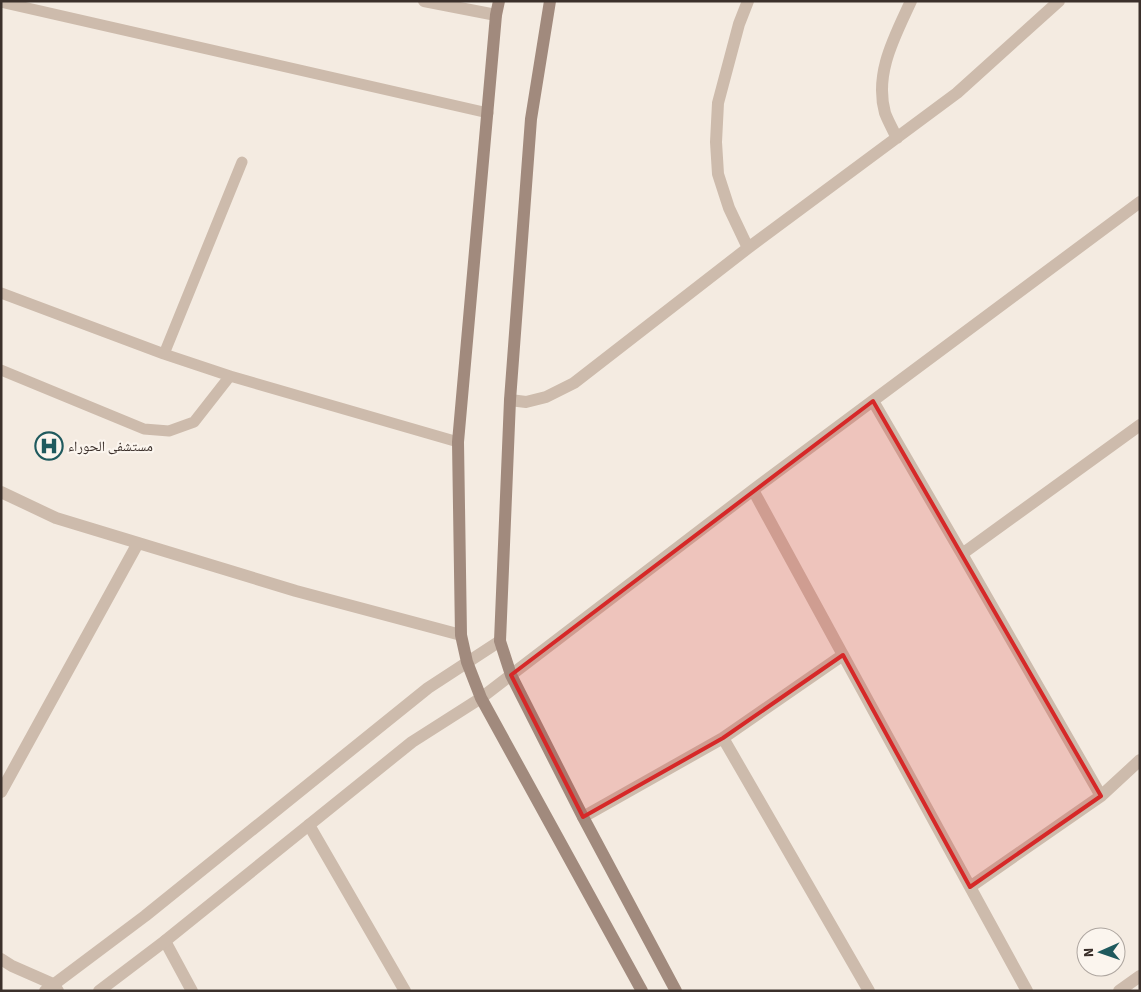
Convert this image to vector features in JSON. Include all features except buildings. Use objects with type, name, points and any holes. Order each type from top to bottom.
[{"type":"main road","points":[[498,1],[458,442],[461,635],[467,662],[481,698],[642,991]]},
{"type":"main road","points":[[550,1],[531,119],[510,400],[500,641],[511,674],[583,817],[676,991]]},
{"type":"street","points":[[424,1],[496,15]]},
{"type":"street","points":[[748,1],[739,24],[718,103],[716,142],[718,174],[729,208],[748,248]]},
{"type":"street","points":[[897,138],[886,114],[882,90],[883,71],[892,41],[911,1]]},
{"type":"street","points":[[510,400],[526,402],[546,397],[574,383],[748,248],[957,93],[1059,1]]},
{"type":"street","points":[[99,991],[165,942],[412,742],[481,698],[753,490],[1140,202]]},
{"type":"street","points":[[872,401],[1101,796]]},
{"type":"street","points":[[962,554],[1140,425]]},
{"type":"street","points":[[753,490],[1027,991]]},
{"type":"street","points":[[1,492],[56,518],[296,591],[461,635]]},
{"type":"street","points":[[1,792],[138,543]]},
{"type":"street","points":[[1,959],[52,989],[428,688],[500,641]]},
{"type":"street","points":[[583,817],[723,738],[843,655]]},
{"type":"street","points":[[723,738],[869,991]]},
{"type":"street","points":[[970,888],[1101,796],[1140,760]]},
{"type":"street","points":[[310,825],[406,991]]},
{"type":"street","points":[[165,942],[192,991]]},
{"type":"street","points":[[1119,991],[1140,976]]},
{"type":"lane","points":[[1,2],[488,113]]},
{"type":"lane","points":[[164,354],[242,162]]},
{"type":"lane","points":[[1,293],[164,354],[230,376],[458,442]]},
{"type":"lane","points":[[1,370],[144,429],[169,431],[194,422],[230,376]]},
{"type":"highlighted area","points":[[873,401],[1101,796],[970,887],[843,655],[723,738],[583,817],[511,675]]},
{"type":"place","name":"مستشفى الحوراء","points":[[49,446]]}]
